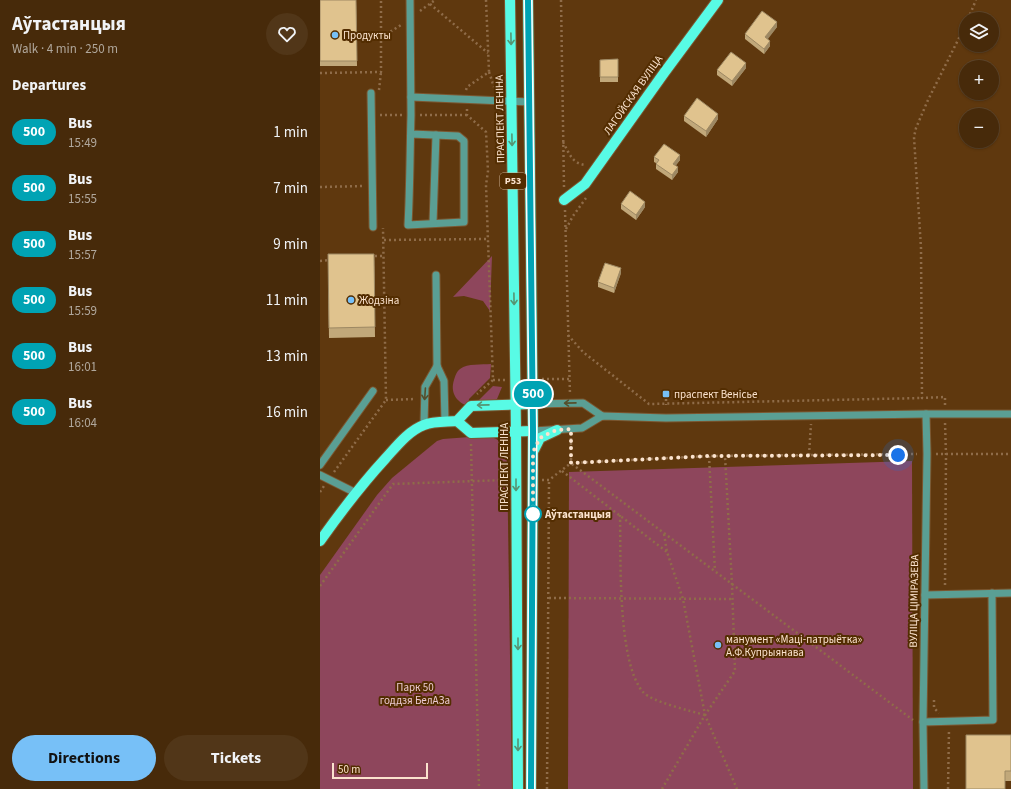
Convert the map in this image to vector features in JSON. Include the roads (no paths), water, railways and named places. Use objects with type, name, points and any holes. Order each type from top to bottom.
[{"type":"main road","name":"ПРАСПЕКТ ЛЕНІНА","points":[[510,0],[516,404],[518,789]]},
{"type":"main road","name":"Р53","points":[[528,0],[533,404],[531,789]]},
{"type":"main road","name":"ЛАГОЙСКАЯ ВУЛІЦА","points":[[564,200],[585,184],[664,72],[718,0]]},
{"type":"main road","points":[[320,541],[356,493],[399,443],[413,430],[424,424],[457,421],[471,406],[533,404]]},
{"type":"main road","points":[[457,421],[471,433],[533,431]]},
{"type":"main road","points":[[533,452],[540,438],[557,430]]},
{"type":"street","points":[[410,0],[411,115],[410,134],[410,185],[408,225],[464,222],[464,141],[458,136],[410,134]]},
{"type":"street","points":[[370,93],[373,227]]},
{"type":"street","points":[[411,97],[529,102]]},
{"type":"street","points":[[433,223],[436,135]]},
{"type":"street","points":[[436,275],[437,366],[444,381],[445,422]]},
{"type":"street","points":[[424,424],[425,388],[437,366]]},
{"type":"street","points":[[320,465],[374,391]]},
{"type":"street","points":[[533,404],[583,403],[602,416],[666,418],[1011,414]]},
{"type":"street","name":"ВУЛІЦА ЦІМІРАЗЕВА","points":[[924,789],[927,454],[926,414]]},
{"type":"street","points":[[533,431],[582,428],[602,416]]},
{"type":"street","points":[[320,475],[356,493]]},
{"type":"street","points":[[924,725],[948,722],[993,720],[992,593]]},
{"type":"street","points":[[925,595],[1011,593]]},
{"type":"place","name":"Продукты","points":[[335,35]]},
{"type":"place","name":"Жодзіна","points":[[351,300]]},
{"type":"place","name":"праспект Венісье","points":[[666,394]]},
{"type":"place","name":"Аўтастанцыя","points":[[533,514]]},
{"type":"place","name":"манумент «Маці-патрыётка» А.Ф.Купрыянава","points":[[718,645]]},
{"type":"park label","name":"Парк 50 годдзя БелАЗа","points":[[415,693]]}]
